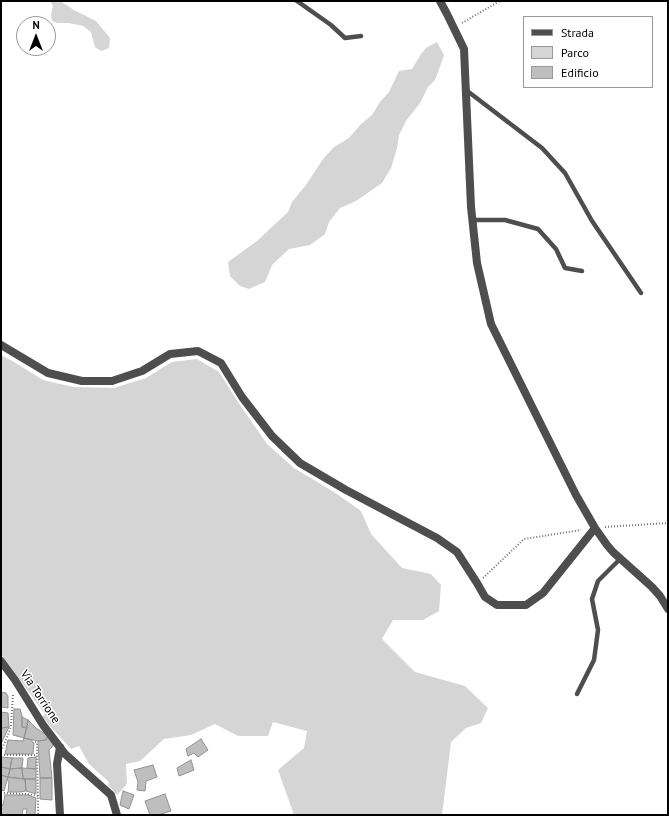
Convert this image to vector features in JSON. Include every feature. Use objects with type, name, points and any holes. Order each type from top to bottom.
[{"type":"street","points":[[440,1],[464,48],[472,220],[477,263],[491,324],[576,496],[595,528],[607,545],[652,587],[668,609]]},
{"type":"street","points":[[1,345],[48,373],[82,381],[112,381],[142,371],[170,354],[198,351],[220,363],[242,397],[272,436],[300,463],[346,490],[442,542],[457,552],[485,597],[497,605],[526,605],[543,593],[595,528]]},
{"type":"street","name":"Via Torrione","points":[[1,661],[15,680],[43,725],[65,754],[111,795],[117,815]]},
{"type":"street","points":[[60,747],[57,764],[60,815]]},
{"type":"lane","points":[[297,1],[331,25],[345,38],[361,36]]},
{"type":"lane","points":[[466,90],[542,148],[565,173],[592,221],[642,293]]},
{"type":"lane","points":[[472,220],[505,220],[538,229],[556,249],[565,268],[582,271]]},
{"type":"lane","points":[[577,694],[594,660],[598,630],[592,598],[598,581],[620,558]]},
{"type":"path","points":[[454,28],[500,1]]},
{"type":"path","points":[[477,583],[524,540],[595,528],[668,523]]},
{"type":"path","points":[[1,751],[11,726],[15,680]]},
{"type":"path","points":[[35,742],[37,743],[38,815]]},
{"type":"path","points":[[1,755],[37,755]]},
{"type":"path","points":[[1,792],[38,796]]},
{"type":"green space","points":[[50,1],[60,1],[96,21],[110,38],[109,48],[101,51],[95,47],[91,32],[83,26],[56,22],[56,16],[51,16],[53,6]]},
{"type":"green space","points":[[437,42],[444,55],[435,80],[428,87],[420,103],[406,121],[399,135],[391,168],[382,183],[356,201],[340,208],[329,222],[325,234],[310,245],[289,249],[272,265],[265,282],[249,289],[240,286],[230,276],[228,262],[257,241],[288,212],[292,202],[306,185],[323,159],[334,147],[349,138],[361,124],[372,115],[380,102],[389,92],[399,71],[412,69],[426,48]]},
{"type":"green space","points":[[1,355],[43,380],[73,387],[114,388],[146,378],[172,362],[197,359],[219,372],[267,444],[294,468],[334,492],[361,511],[371,534],[402,568],[431,574],[441,585],[439,611],[423,620],[393,620],[382,639],[415,672],[465,686],[488,708],[481,723],[466,728],[451,742],[442,815],[294,815],[278,770],[304,748],[307,731],[273,722],[268,736],[238,736],[215,724],[191,735],[164,739],[140,761],[126,764],[127,784],[117,795],[108,785],[109,782],[89,764],[79,746],[71,749],[42,717],[45,714],[1,654]]},
{"type":"building","points":[[1,692],[6,693],[8,696],[8,708],[1,707]]},
{"type":"building","points":[[14,709],[20,709],[22,716],[22,727],[27,728],[24,738],[13,735]]},
{"type":"building","points":[[1,712],[8,713],[9,727],[1,728]]},
{"type":"building","points":[[22,717],[28,720],[27,728],[22,727]]},
{"type":"building","points":[[28,720],[36,728],[48,736],[46,740],[38,741],[24,738]]},
{"type":"building","points":[[9,727],[1,744],[1,728]]},
{"type":"building","points":[[48,736],[53,744],[49,750],[52,778],[40,778],[38,741],[46,740]]},
{"type":"building","points":[[24,738],[32,740],[34,743],[33,754],[5,754],[8,740],[23,741]]},
{"type":"building","points":[[201,739],[208,750],[198,757],[194,753],[188,756],[186,749]]},
{"type":"building","points":[[1,757],[12,758],[10,769],[1,767]]},
{"type":"building","points":[[36,757],[36,769],[27,768],[28,758]]},
{"type":"building","points":[[12,758],[23,758],[22,768],[10,769]]},
{"type":"building","points":[[191,760],[194,770],[179,776],[177,768]]},
{"type":"building","points":[[153,765],[157,777],[146,781],[145,791],[137,790],[138,782],[134,770]]},
{"type":"building","points":[[1,767],[10,769],[8,777],[1,775]]},
{"type":"building","points":[[22,768],[23,779],[8,777],[10,769]]},
{"type":"building","points":[[22,768],[36,769],[36,779],[23,779]]},
{"type":"building","points":[[1,775],[8,777],[4,791],[1,790]]},
{"type":"building","points":[[8,777],[25,779],[26,791],[8,792]]},
{"type":"building","points":[[40,778],[52,778],[52,800],[40,799]]},
{"type":"building","points":[[25,779],[36,779],[36,794],[26,791]]},
{"type":"building","points":[[123,791],[134,795],[129,809],[120,805]]},
{"type":"building","points":[[165,794],[171,811],[158,815],[150,815],[145,801]]},
{"type":"building","points":[[5,795],[28,795],[36,798],[35,815],[26,815],[27,809],[23,809],[22,815],[1,815],[1,804],[3,805]]}]
